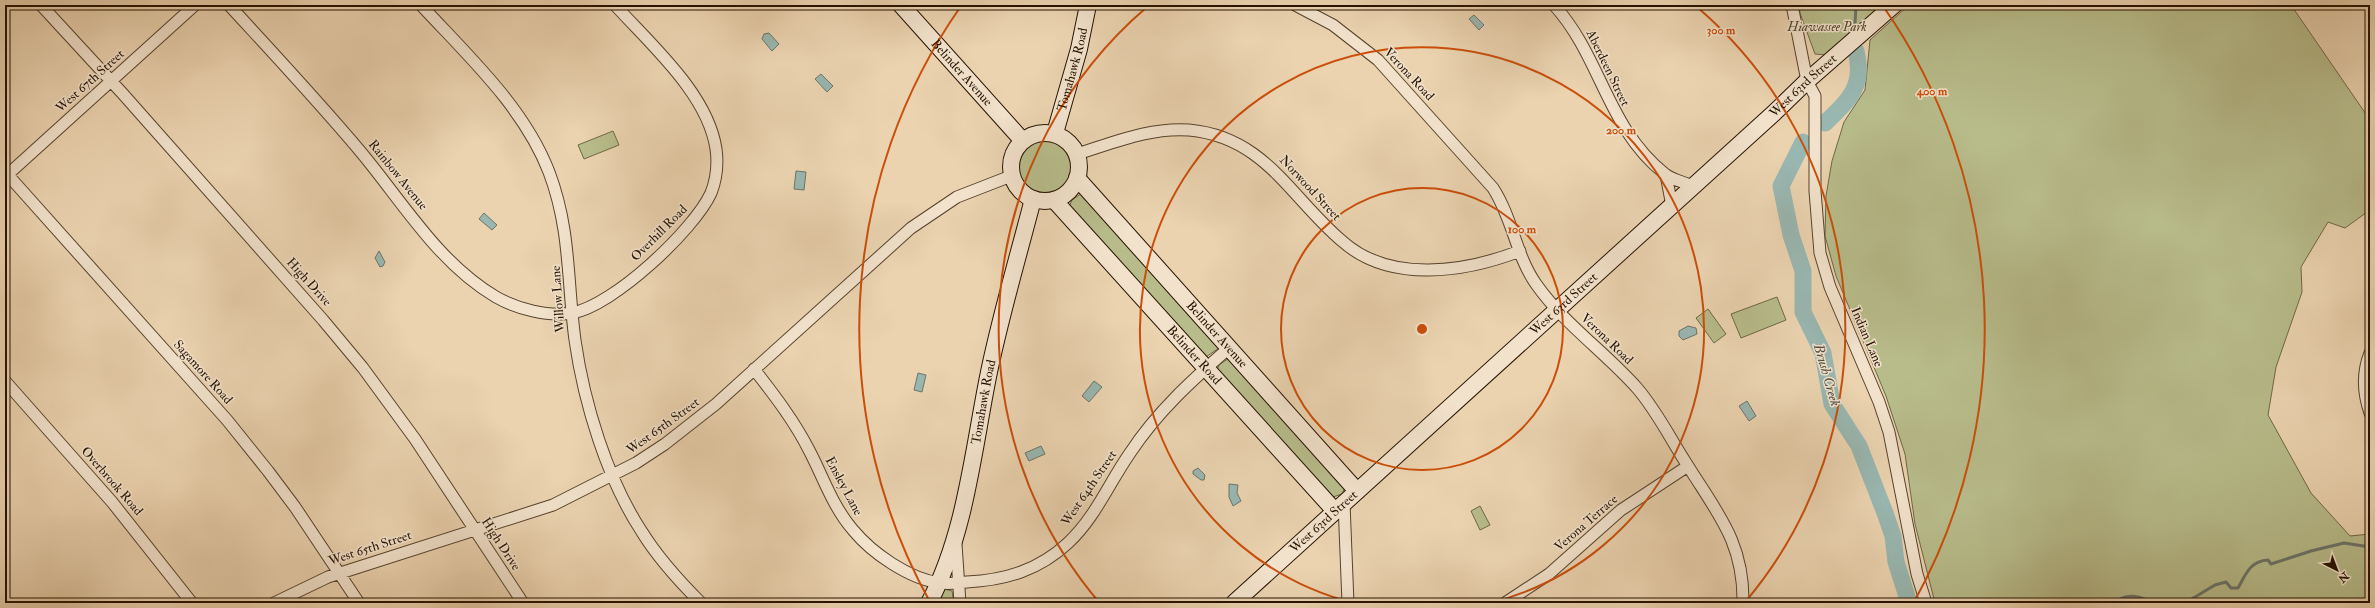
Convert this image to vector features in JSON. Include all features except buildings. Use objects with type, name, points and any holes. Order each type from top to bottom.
[{"type":"street","name":"High Drive","points":[[41,5],[324,320],[363,368],[415,438],[523,603]]},
{"type":"street","name":"West 67th Street","points":[[6,176],[195,5]]},
{"type":"street","name":"Rainbow Avenue","points":[[229,5],[345,132],[439,248],[461,271],[496,297],[543,314],[573,313]]},
{"type":"street","name":"Willow Lane","points":[[421,5],[508,103],[534,141],[548,170],[563,218],[575,341],[584,387],[597,433],[613,475],[642,532],[669,568],[701,603]]},
{"type":"street","name":"Overhill Road","points":[[573,313],[605,300],[654,260],[679,236],[703,208],[711,192],[716,169],[716,152],[710,128],[696,99],[685,83],[616,5]]},
{"type":"street","name":"Belinder Avenue","points":[[901,5],[1022,140]]},
{"type":"street","name":"Tomahawk Road","points":[[1055,134],[1079,49],[1088,5]]},
{"type":"street","name":"Verona Road","points":[[1295,5],[1332,25],[1378,60],[1493,188],[1503,203],[1520,252],[1528,271],[1536,284],[1578,333],[1637,388],[1658,417],[1725,523],[1736,549],[1740,566],[1743,603]]},
{"type":"street","name":"Aberdeen Street","points":[[1554,5],[1582,44],[1620,124],[1637,145],[1666,175],[1693,186]]},
{"type":"street","name":"Indian Lane","points":[[1792,5],[1807,81],[1815,96],[1815,199],[1820,253],[1830,287],[1879,402],[1889,432],[1916,574],[1926,603]]},
{"type":"street","name":"West 63rd Street","points":[[1234,603],[1672,206],[1807,81],[1894,5]]},
{"type":"street","name":"Norwood Street","points":[[1077,154],[1161,130],[1190,130],[1215,135],[1236,143],[1268,164],[1343,242],[1378,263],[1400,269],[1439,269],[1491,262],[1520,252]]},
{"type":"street","points":[[1043,132],[1055,134],[1068,142],[1077,154],[1079,170],[1077,178],[1072,188],[1064,195],[1054,200],[1033,199],[1020,190],[1011,176],[1011,157],[1022,140],[1032,134],[1043,132]]},
{"type":"street","points":[[1666,175],[1672,206]]},
{"type":"street","name":"Sagamore Road","points":[[6,176],[227,420],[295,507],[359,603]]},
{"type":"street","name":"West 65th Street","points":[[274,603],[339,573],[552,505],[636,463],[671,440],[699,418],[911,228],[930,213],[977,188],[1011,176]]},
{"type":"street","name":"Belinder Avenue","points":[[1077,178],[1357,491]]},
{"type":"street","name":"Tomahawk Road","points":[[929,603],[939,583],[956,538],[996,337],[1033,199]]},
{"type":"street","name":"Belinder Road","points":[[1054,200],[1207,367],[1339,507]]},
{"type":"street","name":"West 64th Street","points":[[939,583],[991,581],[1025,571],[1044,562],[1067,544],[1086,523],[1141,438],[1176,396],[1229,348]]},
{"type":"street","points":[[2370,353],[2365,373],[2364,391],[2370,413]]},
{"type":"street","name":"Ensley Lane","points":[[754,369],[798,430],[839,511],[853,530],[865,543],[888,560],[906,571],[939,583]]},
{"type":"street","name":"Overbrook Road","points":[[5,381],[112,502],[192,603]]},
{"type":"street","name":"Verona Terrace","points":[[1505,603],[1549,574],[1621,510],[1688,466]]},
{"type":"street","points":[[1339,507],[1348,603]]},
{"type":"street","points":[[956,538],[960,603]]},
{"type":"green space","name":"Hiawassee Park","points":[[1799,5],[1883,5],[1828,55],[1815,54],[1800,13]]},
{"type":"green space","points":[[1909,5],[2291,5],[2370,120],[2370,210],[2345,228],[2328,222],[2301,267],[2302,292],[2276,367],[2268,415],[2311,493],[2350,536],[2370,534],[2370,603],[1935,603],[1915,524],[1905,454],[1886,396],[1836,276],[1825,236],[1826,196],[1832,161],[1844,122],[1865,90],[1870,40]]},
{"type":"green space","points":[[613,131],[619,145],[584,159],[578,145]]},
{"type":"green space","points":[[1046,138],[1057,140],[1066,146],[1072,155],[1074,166],[1072,177],[1066,186],[1057,192],[1046,194],[1035,192],[1026,186],[1020,177],[1018,166],[1020,155],[1026,146],[1035,140]]},
{"type":"green space","points":[[1082,193],[1219,348],[1206,357],[1069,207],[1072,200]]},
{"type":"green space","points":[[1777,297],[1786,320],[1741,338],[1731,314]]},
{"type":"green space","points":[[1708,309],[1726,334],[1714,343],[1696,318]]},
{"type":"green space","points":[[1229,358],[1345,487],[1342,494],[1333,497],[1217,371],[1219,365]]},
{"type":"green space","points":[[1480,506],[1490,525],[1480,530],[1471,511]]},
{"type":"green space","points":[[944,589],[952,591],[954,603],[934,603]]},
{"type":"water","points":[[1474,15],[1484,25],[1479,30],[1469,19]]},
{"type":"water","points":[[769,33],[779,44],[772,51],[762,39],[764,34]]},
{"type":"water","points":[[821,74],[833,86],[827,92],[815,79]]},
{"type":"water","points":[[796,171],[806,172],[804,190],[794,189]]},
{"type":"water","points":[[484,213],[497,225],[492,230],[479,219]]},
{"type":"water","points":[[379,251],[385,262],[383,266],[380,267],[375,258]]},
{"type":"water","points":[[1688,326],[1696,328],[1697,334],[1683,340],[1679,336],[1679,331]]},
{"type":"water","points":[[918,373],[926,375],[922,392],[914,390]]},
{"type":"water","points":[[1094,381],[1102,387],[1089,402],[1082,396]]},
{"type":"water","points":[[1747,401],[1756,416],[1749,421],[1739,406]]},
{"type":"water","points":[[1041,446],[1045,454],[1029,461],[1025,453]]},
{"type":"water","points":[[1198,468],[1205,475],[1204,480],[1201,480],[1193,474],[1193,471]]},
{"type":"water","points":[[1229,484],[1238,485],[1237,493],[1241,501],[1233,506],[1229,497]]},
{"type":"waterway","name":"Brush Creek","points":[[1855,24],[1856,5]]},
{"type":"waterway","name":"Brush Creek","points":[[1825,123],[1853,92],[1858,74],[1856,51]]},
{"type":"waterway","name":"Brush Creek","points":[[1803,142],[1781,186],[1791,235],[1803,271],[1803,312],[1823,353],[1832,404],[1859,446],[1885,513],[1893,536],[1896,562],[1909,603]]},
{"type":"waterway","points":[[2185,603],[2215,585],[2226,582],[2231,588],[2238,588],[2249,569],[2262,561],[2268,560],[2271,564],[2311,551],[2344,543],[2370,547]]},
{"type":"waterway","points":[[2115,603],[2124,597],[2129,596],[2143,598],[2152,603]]}]
